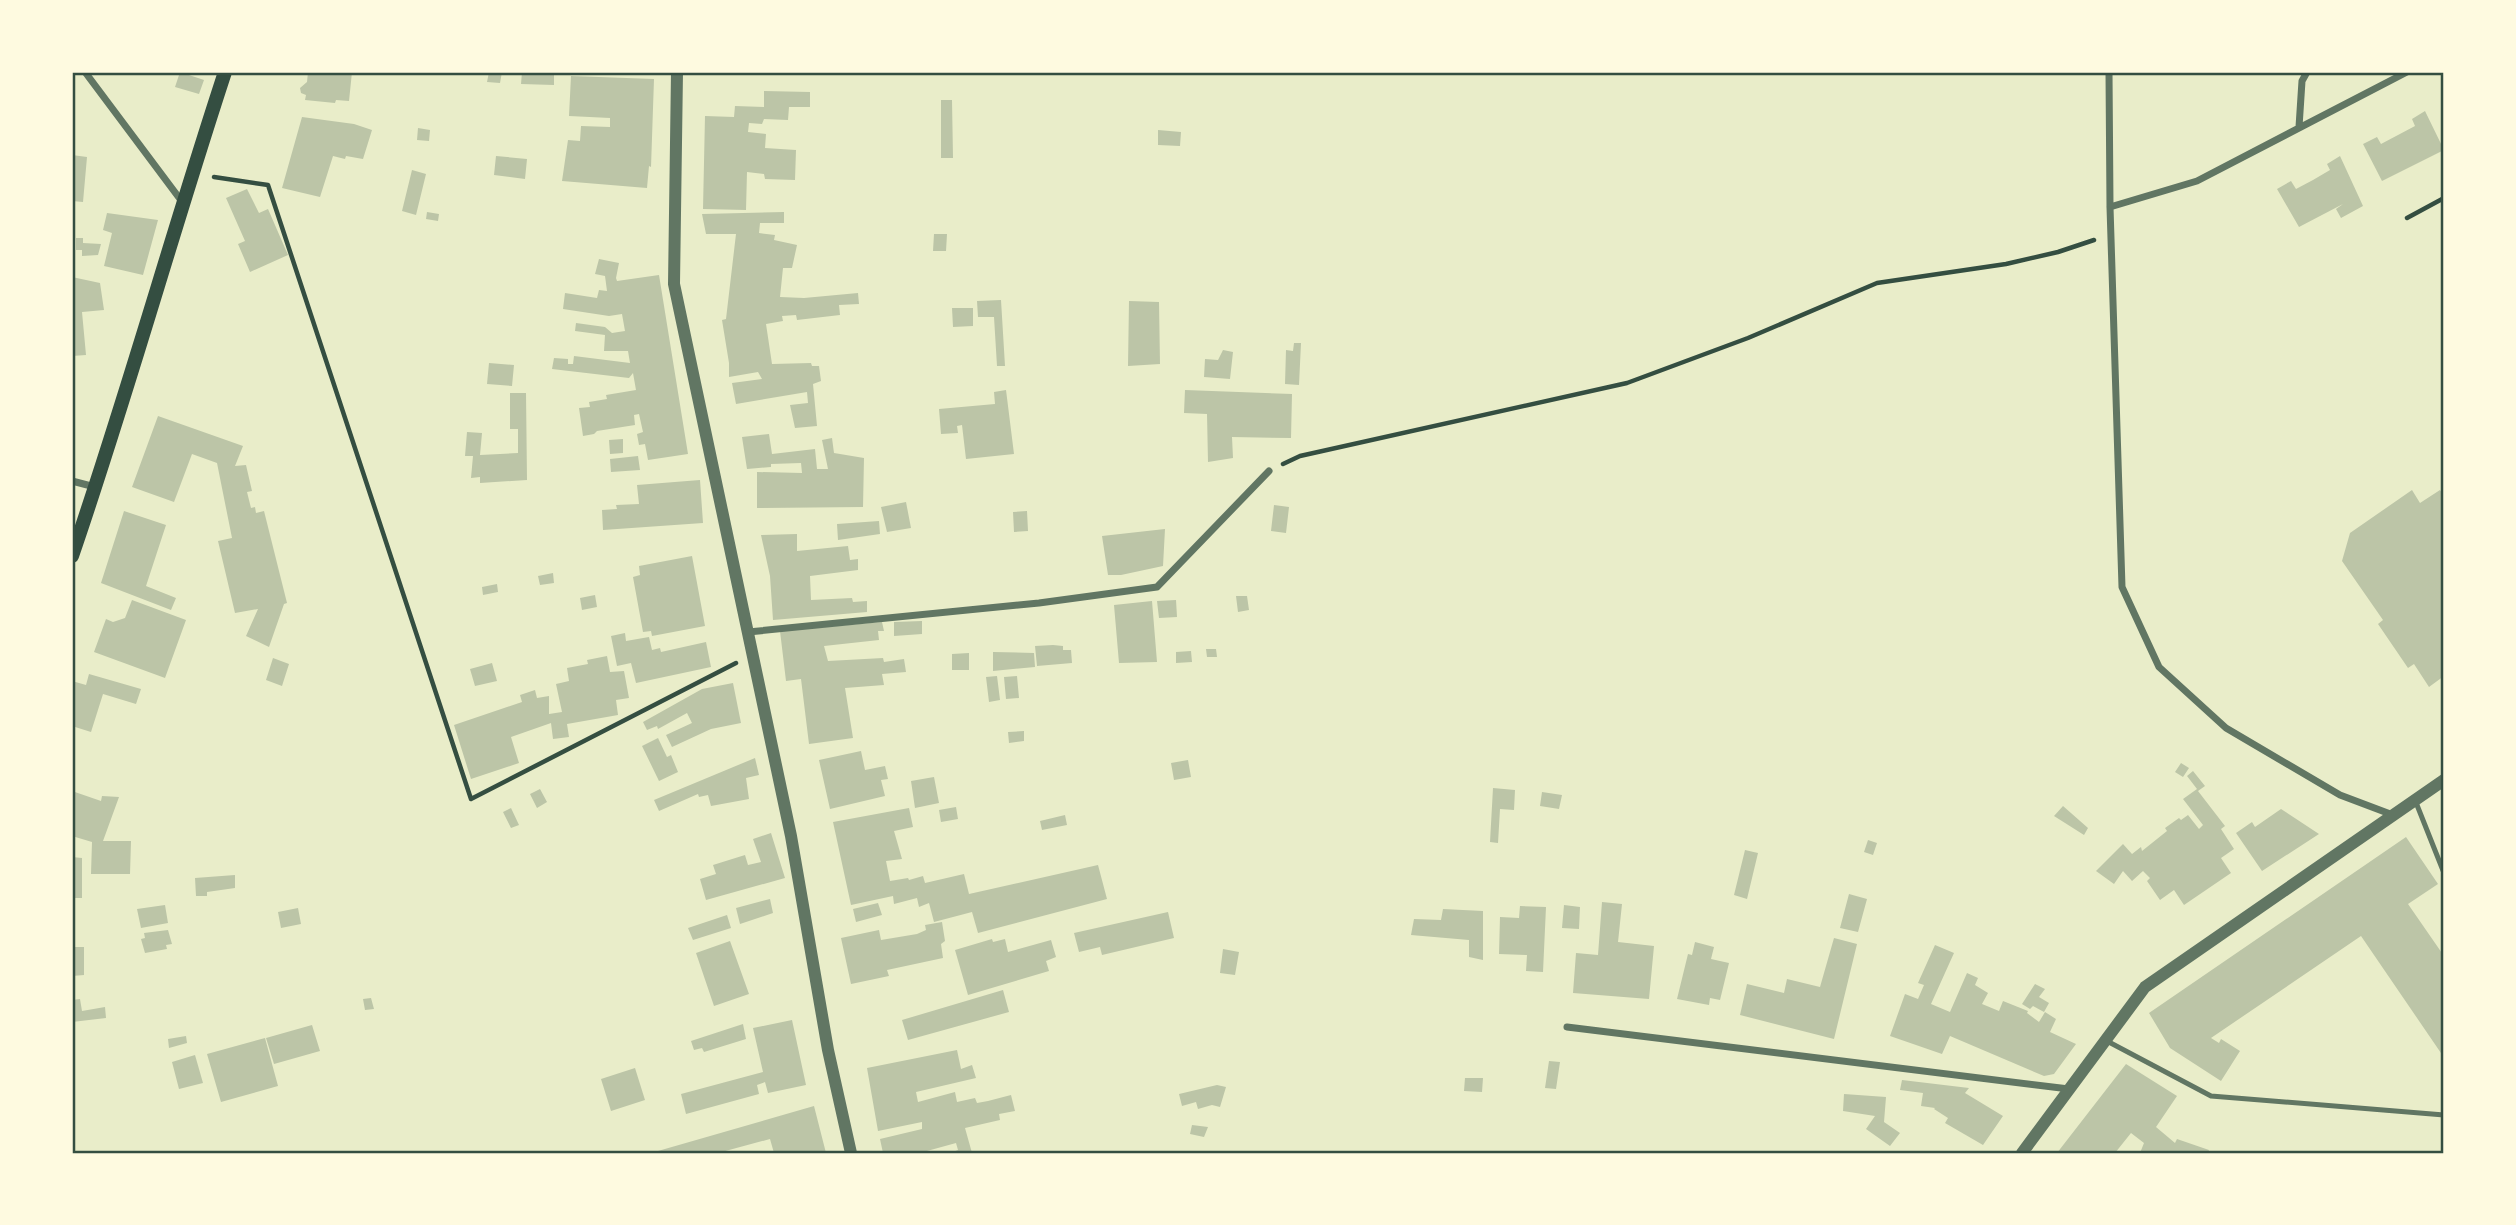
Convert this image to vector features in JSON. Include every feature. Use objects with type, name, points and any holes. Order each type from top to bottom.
[{"type":"main road","points":[[72,556],[225,72]]},
{"type":"street","points":[[85,72],[183,204]]},
{"type":"street","points":[[677,72],[674,284],[791,836],[828,1050],[851,1153]]},
{"type":"street","points":[[2109,72],[2110,207],[2122,587],[2159,667],[2226,727],[2340,795],[2393,815]]},
{"type":"street","points":[[2300,127],[2302,81],[2307,72]]},
{"type":"street","points":[[2110,207],[2196,181],[2407,72]]},
{"type":"street","points":[[748,632],[1039,603],[1157,587],[1269,471]]},
{"type":"street","points":[[72,481],[96,487]]},
{"type":"street","points":[[2022,1153],[2145,987],[2444,780]]},
{"type":"street","points":[[1567,1027],[2069,1089]]},
{"type":"lane","points":[[2415,800],[2444,873]]},
{"type":"lane","points":[[2105,1040],[2211,1096],[2444,1115]]},
{"type":"path","points":[[191,173],[268,185],[471,799],[752,654]]},
{"type":"path","points":[[2407,218],[2444,198]]},
{"type":"path","points":[[1269,471],[1300,456],[1627,383],[1748,338],[1877,284],[2006,264],[2058,252],[2111,233]]},
{"type":"building","points":[[180,72],[204,80],[199,94],[175,87]]},
{"type":"building","points":[[308,72],[352,72],[349,101],[336,100],[335,103],[305,100],[306,95],[301,93],[300,88],[307,82]]},
{"type":"building","points":[[489,72],[502,72],[500,83],[487,82]]},
{"type":"building","points":[[522,72],[554,73],[554,85],[521,84]]},
{"type":"building","points":[[746,72],[780,72],[779,75]]},
{"type":"building","points":[[571,76],[654,79],[651,167],[649,166],[647,188],[562,181],[568,140],[580,141],[581,126],[610,127],[610,118],[569,116]]},
{"type":"building","points":[[764,91],[810,92],[810,107],[789,107],[788,120],[764,119],[762,124],[749,123],[748,132],[766,134],[765,148],[796,150],[795,180],[765,179],[764,174],[747,172],[746,210],[703,209],[705,116],[734,117],[735,106],[764,107]]},
{"type":"building","points":[[941,100],[952,100],[953,158],[941,158]]},
{"type":"building","points":[[2425,111],[2444,150],[2382,181],[2363,144],[2377,137],[2381,144],[2415,126],[2412,119]]},
{"type":"building","points":[[302,117],[354,124],[372,130],[363,159],[333,156],[320,197],[282,188]]},
{"type":"building","points":[[418,128],[430,130],[429,141],[417,140]]},
{"type":"building","points":[[1158,130],[1181,132],[1180,146],[1158,145]]},
{"type":"building","points":[[72,155],[87,157],[83,202],[72,201]]},
{"type":"building","points":[[496,156],[527,159],[525,179],[494,175]]},
{"type":"building","points":[[2340,156],[2363,206],[2341,218],[2336,209],[2343,204],[2299,227],[2277,189],[2291,181],[2296,189],[2330,170],[2327,164]]},
{"type":"building","points":[[412,170],[426,174],[416,215],[402,211]]},
{"type":"building","points":[[247,189],[259,213],[268,209],[288,255],[250,272],[238,244],[245,241],[226,198]]},
{"type":"building","points":[[427,212],[439,214],[438,221],[426,219]]},
{"type":"building","points":[[784,212],[784,223],[760,223],[759,233],[775,235],[774,240],[797,245],[792,268],[783,268],[780,297],[804,298],[858,293],[859,304],[839,305],[840,315],[797,320],[796,315],[782,316],[783,321],[766,324],[772,364],[811,363],[812,366],[819,366],[821,381],[813,384],[817,426],[795,428],[790,405],[808,403],[807,392],[736,404],[732,383],[762,379],[758,372],[729,377],[722,320],[726,319],[736,234],[706,234],[702,214]]},
{"type":"building","points":[[107,213],[158,220],[143,275],[104,266],[112,233],[103,230]]},
{"type":"building","points":[[934,234],[947,234],[946,251],[933,251]]},
{"type":"building","points":[[76,238],[83,238],[83,243],[101,244],[98,255],[82,256],[82,250],[76,250]]},
{"type":"building","points":[[599,259],[619,263],[617,281],[659,275],[688,454],[648,460],[645,444],[639,445],[637,434],[643,432],[639,414],[634,415],[635,425],[583,436],[579,408],[590,407],[589,402],[607,399],[606,395],[636,390],[633,373],[629,378],[552,369],[554,358],[568,359],[568,364],[573,364],[574,356],[630,363],[628,351],[604,351],[605,335],[575,331],[576,323],[605,327],[612,333],[625,331],[622,314],[609,316],[563,309],[565,293],[597,298],[599,290],[607,291],[605,276],[595,274]]},
{"type":"building","points":[[72,277],[100,283],[104,310],[82,312],[86,355],[72,356]]},
{"type":"building","points":[[1001,300],[1005,366],[997,366],[994,317],[978,317],[977,301]]},
{"type":"building","points":[[1129,301],[1159,302],[1160,364],[1128,366]]},
{"type":"building","points":[[952,308],[973,308],[973,326],[953,327]]},
{"type":"building","points":[[1294,343],[1301,343],[1299,385],[1285,384],[1286,350],[1293,351]]},
{"type":"building","points":[[1223,350],[1233,352],[1230,379],[1204,377],[1205,359],[1218,360]]},
{"type":"building","points":[[489,363],[514,365],[512,386],[487,384]]},
{"type":"building","points":[[1006,390],[1014,454],[966,459],[962,425],[957,426],[958,433],[941,434],[939,409],[995,404],[994,392]]},
{"type":"building","points":[[1185,390],[1292,394],[1291,438],[1232,437],[1233,458],[1208,462],[1207,414],[1184,413]]},
{"type":"building","points":[[510,393],[526,393],[527,480],[480,483],[480,477],[471,478],[473,456],[465,456],[467,432],[482,433],[480,455],[518,453],[518,429],[510,429]]},
{"type":"building","points":[[158,416],[243,446],[235,466],[246,465],[252,491],[247,492],[251,508],[255,507],[256,513],[264,511],[287,603],[284,604],[269,647],[246,636],[258,609],[235,613],[218,541],[232,538],[217,463],[192,454],[174,502],[132,487]]},
{"type":"building","points":[[769,434],[772,454],[815,449],[817,469],[828,469],[822,440],[832,438],[834,453],[864,458],[863,507],[757,508],[757,472],[802,473],[801,463],[771,464],[771,467],[747,469],[742,437]]},
{"type":"building","points":[[623,439],[623,453],[610,454],[609,440]]},
{"type":"building","points":[[638,456],[640,470],[611,472],[610,459]]},
{"type":"building","points":[[700,480],[703,523],[603,530],[602,510],[617,509],[616,505],[639,504],[637,485]]},
{"type":"building","points":[[2412,490],[2420,503],[2440,490],[2444,496],[2444,676],[2429,687],[2414,664],[2408,668],[2378,624],[2383,620],[2342,561],[2350,533]]},
{"type":"building","points":[[906,502],[911,528],[887,532],[881,507]]},
{"type":"building","points":[[1274,505],[1289,507],[1286,533],[1271,531]]},
{"type":"building","points":[[124,511],[166,525],[146,586],[176,598],[171,610],[101,583]]},
{"type":"building","points":[[1027,511],[1028,531],[1014,532],[1013,512]]},
{"type":"building","points":[[879,521],[880,534],[838,540],[837,524]]},
{"type":"building","points":[[1165,529],[1163,566],[1108,575],[1102,536]]},
{"type":"building","points":[[797,534],[797,551],[848,546],[850,560],[858,559],[858,570],[810,576],[811,600],[852,598],[853,602],[867,601],[867,612],[773,620],[770,576],[761,535]]},
{"type":"building","points":[[692,556],[705,626],[652,636],[651,631],[643,632],[633,577],[640,575],[639,566]]},
{"type":"building","points":[[553,573],[554,583],[540,585],[538,576]]},
{"type":"building","points":[[497,584],[498,592],[483,595],[482,587]]},
{"type":"building","points":[[595,595],[597,607],[582,610],[580,598]]},
{"type":"building","points":[[1236,596],[1247,596],[1249,610],[1238,612]]},
{"type":"building","points":[[132,600],[186,620],[165,678],[94,652],[106,619],[113,622],[125,618]]},
{"type":"building","points":[[1176,600],[1177,617],[1159,618],[1157,601]]},
{"type":"building","points":[[1152,601],[1157,662],[1119,663],[1114,605]]},
{"type":"building","points":[[922,621],[922,634],[894,636],[894,622]]},
{"type":"building","points":[[882,622],[884,631],[878,631],[879,640],[824,646],[828,661],[883,658],[884,662],[904,659],[906,672],[882,674],[884,685],[845,688],[853,738],[809,744],[801,679],[786,681],[780,631]]},
{"type":"building","points":[[625,633],[626,641],[649,637],[652,650],[660,648],[661,652],[706,642],[711,667],[636,683],[631,663],[617,666],[611,636]]},
{"type":"building","points":[[1035,646],[1063,646],[1063,650],[1071,650],[1072,663],[1037,666]]},
{"type":"building","points":[[1206,649],[1216,649],[1217,657],[1207,657]]},
{"type":"building","points":[[1191,651],[1192,662],[1176,663],[1176,652]]},
{"type":"building","points":[[993,652],[1034,653],[1035,667],[993,671]]},
{"type":"building","points":[[969,653],[969,670],[952,670],[952,654]]},
{"type":"building","points":[[607,656],[610,672],[624,671],[629,698],[616,700],[618,715],[567,724],[569,737],[553,739],[551,723],[511,737],[519,763],[471,779],[454,725],[522,702],[520,695],[535,690],[537,698],[549,696],[549,714],[562,712],[556,684],[569,681],[567,668],[588,664],[587,660]]},
{"type":"building","points":[[273,658],[289,664],[282,686],[266,680]]},
{"type":"building","points":[[492,663],[497,681],[475,686],[470,669]]},
{"type":"building","points":[[89,674],[141,689],[136,704],[103,694],[91,732],[72,726],[72,681],[86,685]]},
{"type":"building","points":[[997,676],[1000,700],[989,702],[986,677]]},
{"type":"building","points":[[1017,676],[1019,698],[1006,699],[1004,677]]},
{"type":"building","points":[[733,683],[741,723],[711,729],[672,747],[666,735],[692,723],[687,713],[658,729],[657,726],[647,730],[643,722],[702,689]]},
{"type":"building","points":[[1024,731],[1024,741],[1009,743],[1008,732]]},
{"type":"building","points":[[658,738],[667,757],[671,755],[678,772],[659,781],[642,746]]},
{"type":"building","points":[[861,751],[865,770],[885,766],[888,779],[881,780],[885,796],[830,809],[819,760]]},
{"type":"building","points":[[755,758],[759,775],[746,778],[749,799],[711,806],[708,795],[699,797],[698,794],[659,811],[654,800]]},
{"type":"building","points":[[1188,760],[1191,777],[1174,780],[1171,763]]},
{"type":"building","points":[[2181,763],[2189,768],[2183,777],[2175,772]]},
{"type":"building","points":[[2193,771],[2205,786],[2198,791],[2225,826],[2221,829],[2234,849],[2221,858],[2231,873],[2184,905],[2174,890],[2160,900],[2147,881],[2150,878],[2143,871],[2132,881],[2123,871],[2114,884],[2096,871],[2123,844],[2132,854],[2141,847],[2142,851],[2179,818],[2181,820],[2188,815],[2199,829],[2203,825],[2183,799],[2197,789],[2187,776]]},
{"type":"building","points":[[934,777],[939,803],[915,808],[911,781]]},
{"type":"building","points":[[1493,788],[1515,790],[1514,810],[1500,809],[1498,843],[1490,842]]},
{"type":"building","points":[[540,789],[547,802],[537,808],[530,794]]},
{"type":"building","points":[[72,791],[101,801],[102,796],[119,797],[103,841],[131,841],[130,874],[91,874],[92,842],[72,836]]},
{"type":"building","points":[[1542,792],[1562,795],[1559,809],[1540,806]]},
{"type":"building","points":[[2063,806],[2088,828],[2084,835],[2054,816]]},
{"type":"building","points":[[956,807],[958,819],[941,822],[939,810]]},
{"type":"building","points":[[511,808],[519,825],[511,828],[503,812]]},
{"type":"building","points":[[909,808],[913,827],[894,831],[902,859],[886,861],[890,881],[923,876],[925,883],[964,874],[969,894],[1098,865],[1107,899],[978,933],[972,912],[934,922],[929,903],[919,907],[917,898],[894,904],[893,896],[851,905],[833,822]]},
{"type":"building","points":[[2281,809],[2319,834],[2262,871],[2236,833],[2252,822],[2255,827]]},
{"type":"building","points":[[1065,815],[1067,825],[1042,830],[1040,821]]},
{"type":"building","points":[[771,833],[785,878],[706,900],[700,879],[716,874],[713,865],[745,855],[748,865],[761,862],[753,839]]},
{"type":"building","points":[[2406,837],[2438,884],[2408,904],[2444,956],[2443,1056],[2361,936],[2211,1038],[2219,1043],[2221,1039],[2240,1051],[2221,1081],[2170,1048],[2149,1013]]},
{"type":"building","points":[[1868,840],[1877,843],[1873,855],[1864,852]]},
{"type":"building","points":[[1745,850],[1758,853],[1747,899],[1734,895]]},
{"type":"building","points":[[72,857],[82,858],[82,898],[72,898]]},
{"type":"building","points":[[235,875],[235,888],[207,892],[207,896],[196,896],[195,878]]},
{"type":"building","points":[[1849,894],[1867,899],[1858,932],[1840,928]]},
{"type":"building","points":[[770,899],[773,913],[740,924],[736,908]]},
{"type":"building","points":[[1602,902],[1622,904],[1618,942],[1654,946],[1649,999],[1573,993],[1576,953],[1598,955]]},
{"type":"building","points":[[878,903],[882,915],[856,922],[853,909]]},
{"type":"building","points":[[165,905],[168,923],[141,928],[137,909]]},
{"type":"building","points":[[1564,905],[1580,907],[1579,929],[1562,928]]},
{"type":"building","points":[[1520,906],[1546,907],[1543,972],[1526,971],[1527,955],[1499,954],[1500,917],[1519,918]]},
{"type":"building","points":[[298,908],[301,924],[281,928],[278,912]]},
{"type":"building","points":[[1443,909],[1483,911],[1483,960],[1469,957],[1469,940],[1411,935],[1414,919],[1441,920]]},
{"type":"building","points":[[1168,912],[1174,938],[1102,955],[1100,947],[1079,952],[1074,933]]},
{"type":"building","points":[[727,915],[731,928],[693,940],[688,928]]},
{"type":"building","points":[[942,922],[945,941],[941,944],[943,958],[887,970],[889,976],[851,984],[841,938],[879,930],[881,940],[917,934],[926,930],[925,925]]},
{"type":"building","points":[[168,930],[172,944],[166,945],[167,949],[145,953],[141,939],[145,938],[144,933]]},
{"type":"building","points":[[1834,938],[1857,944],[1834,1039],[1740,1015],[1747,984],[1784,993],[1787,979],[1820,987]]},
{"type":"building","points":[[992,939],[993,942],[1005,939],[1008,952],[1051,940],[1056,957],[1046,961],[1049,971],[968,995],[955,950]]},
{"type":"building","points":[[730,941],[749,994],[714,1006],[696,953]]},
{"type":"building","points":[[1695,942],[1714,947],[1711,959],[1729,963],[1720,1000],[1710,998],[1709,1005],[1677,999],[1688,954],[1692,955]]},
{"type":"building","points":[[1935,945],[1954,953],[1931,1004],[1950,1012],[1967,973],[1978,978],[1975,985],[1988,993],[1982,1004],[1999,1011],[2003,1001],[2028,1011],[2027,1013],[2039,1022],[2045,1012],[2056,1019],[2050,1032],[2076,1044],[2054,1074],[2044,1076],[1950,1036],[1942,1054],[1890,1036],[1905,994],[1918,999],[1924,985],[1918,983]]},
{"type":"building","points":[[72,947],[84,947],[84,975],[72,976]]},
{"type":"building","points":[[1223,949],[1239,952],[1235,975],[1220,973]]},
{"type":"building","points":[[2035,984],[2045,989],[2039,997],[2049,1003],[2044,1012],[2022,1004]]},
{"type":"building","points":[[1003,990],[1009,1012],[908,1040],[902,1020]]},
{"type":"building","points":[[371,998],[374,1009],[365,1010],[363,999]]},
{"type":"building","points":[[80,999],[82,1011],[105,1007],[106,1018],[72,1022],[72,1000]]},
{"type":"building","points":[[792,1020],[806,1085],[768,1093],[765,1082],[757,1085],[759,1094],[686,1114],[681,1094],[763,1072],[753,1028]]},
{"type":"building","points":[[743,1024],[746,1039],[704,1052],[702,1048],[694,1050],[691,1041]]},
{"type":"building","points":[[312,1025],[320,1051],[274,1064],[266,1038]]},
{"type":"building","points":[[186,1036],[187,1043],[169,1048],[168,1039]]},
{"type":"building","points":[[265,1038],[278,1086],[221,1102],[207,1054]]},
{"type":"building","points":[[957,1050],[961,1069],[972,1065],[976,1078],[916,1092],[918,1102],[955,1092],[957,1102],[975,1098],[977,1103],[1011,1095],[1015,1111],[999,1114],[1000,1120],[965,1128],[972,1153],[950,1153],[958,1150],[956,1143],[927,1153],[883,1153],[880,1139],[922,1129],[922,1122],[878,1131],[867,1068]]},
{"type":"building","points":[[195,1055],[203,1083],[179,1089],[172,1062]]},
{"type":"building","points":[[1549,1061],[1560,1062],[1556,1089],[1545,1088]]},
{"type":"building","points":[[2126,1064],[2177,1096],[2156,1127],[2175,1143],[2177,1139],[2209,1150],[2208,1153],[2140,1153],[2144,1143],[2131,1133],[2115,1153],[2057,1153]]},
{"type":"building","points":[[635,1068],[645,1100],[611,1111],[601,1079]]},
{"type":"building","points":[[1465,1078],[1483,1078],[1482,1092],[1464,1091]]},
{"type":"building","points":[[1902,1080],[1969,1088],[1965,1093],[2003,1116],[1983,1145],[1945,1123],[1948,1118],[1935,1108],[1921,1106],[1923,1093],[1900,1090]]},
{"type":"building","points":[[1217,1085],[1226,1087],[1220,1107],[1212,1105],[1198,1109],[1196,1102],[1182,1106],[1179,1094]]},
{"type":"building","points":[[1844,1094],[1886,1097],[1884,1122],[1900,1133],[1890,1146],[1866,1129],[1875,1116],[1843,1111]]},
{"type":"building","points":[[814,1106],[826,1153],[774,1153],[770,1139],[718,1153],[651,1153]]},
{"type":"building","points":[[1192,1125],[1208,1127],[1204,1137],[1190,1134]]}]
